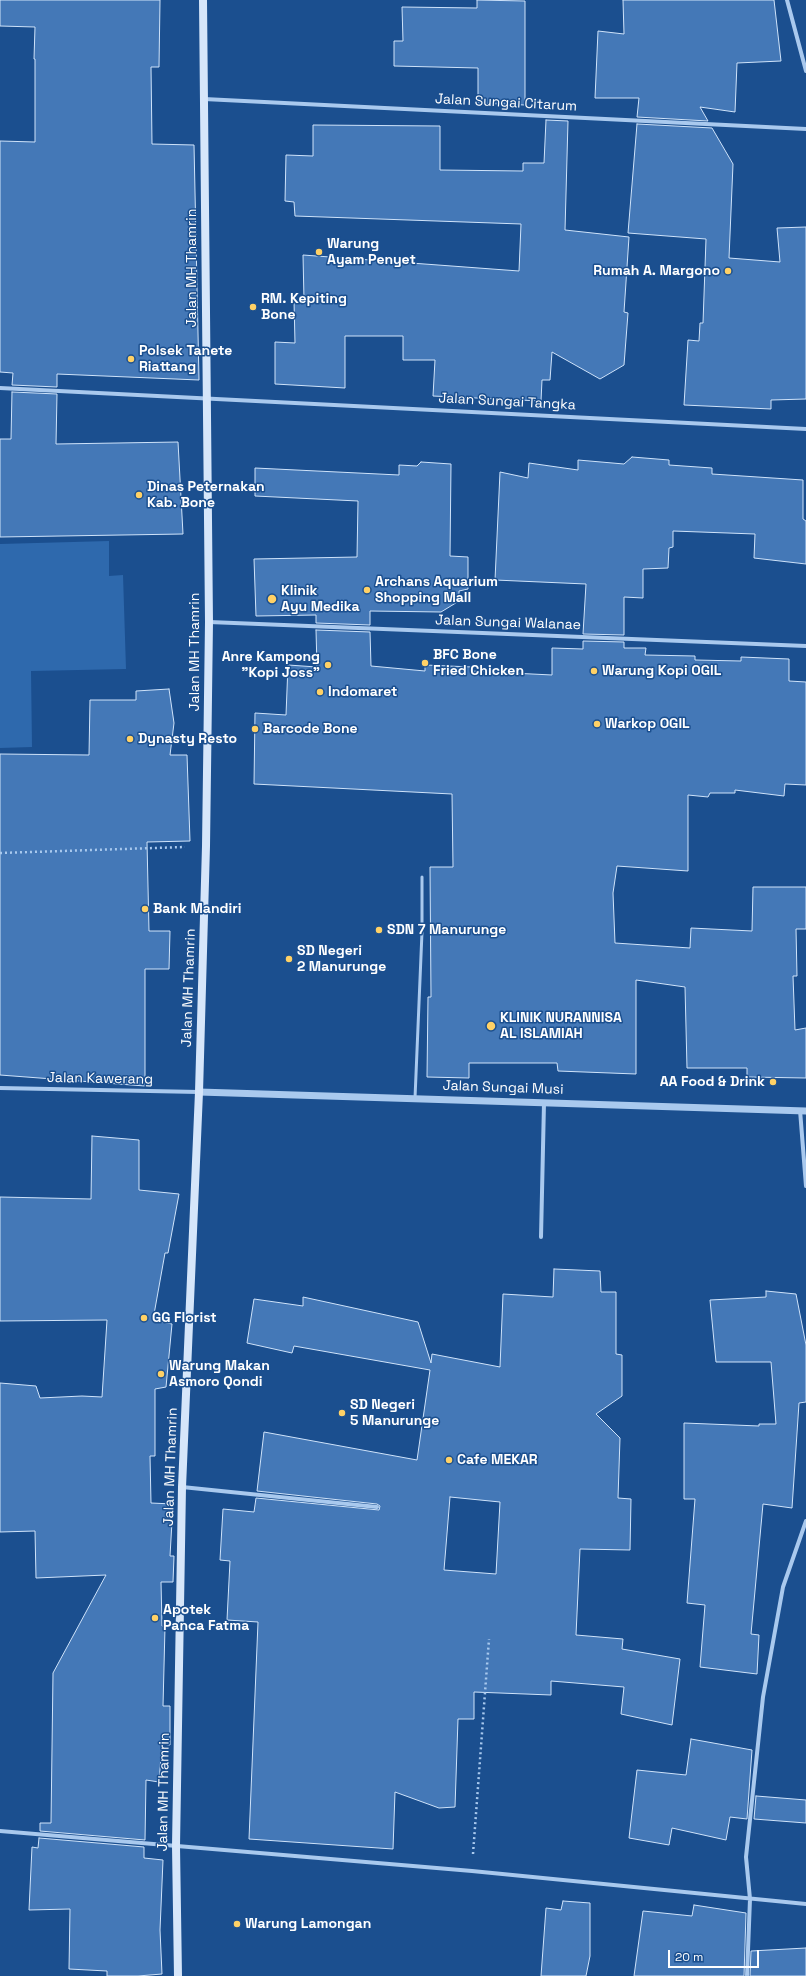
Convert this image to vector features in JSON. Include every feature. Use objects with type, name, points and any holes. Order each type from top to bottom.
[{"type":"main road","name":"Jalan MH Thamrin","points":[[178,1976],[176,1846],[182,1487],[199,1092],[206,846],[209,622],[203,0]]},
{"type":"street","points":[[788,0],[806,71]]},
{"type":"street","name":"Jalan Sungai Citarum","points":[[204,99],[806,129]]},
{"type":"street","name":"Jalan Sungai Tangka","points":[[0,388],[806,429]]},
{"type":"street","name":"Jalan Sungai Walanae","points":[[209,622],[806,646]]},
{"type":"street","name":"Jalan Kawerang","points":[[0,1088],[199,1092]]},
{"type":"street","name":"Jalan Sungai Musi","points":[[199,1092],[803,1110]]},
{"type":"street","points":[[541,1237],[544,1103]]},
{"type":"street","points":[[803,1110],[806,1186]]},
{"type":"street","points":[[182,1487],[377,1507]]},
{"type":"street","points":[[747,1976],[750,1898],[746,1857],[763,1697],[783,1587],[806,1521]]},
{"type":"street","points":[[0,1831],[472,1871],[806,1904]]},
{"type":"lane","points":[[415,1098],[422,932],[422,877]]},
{"type":"path","points":[[0,853],[206,846]]},
{"type":"path","points":[[472,1871],[490,1639]]},
{"type":"shaded area","points":[[109,541],[109,576],[123,575],[126,669],[31,671],[32,747],[0,748],[0,544]]},
{"type":"building","points":[[0,0],[160,0],[159,67],[151,67],[152,144],[194,145],[199,380],[57,374],[57,387],[12,385],[13,373],[0,372],[0,141],[35,142],[35,27],[0,26]]},
{"type":"building","points":[[477,0],[525,1],[525,105],[478,103],[478,68],[394,66],[394,41],[403,41],[402,7],[477,8]]},
{"type":"building","points":[[623,0],[774,0],[781,61],[737,63],[735,112],[700,107],[708,121],[637,117],[639,98],[595,98],[598,31],[624,34]]},
{"type":"building","points":[[546,120],[568,121],[565,230],[629,237],[624,312],[628,313],[624,365],[600,379],[552,352],[550,380],[542,380],[541,401],[433,396],[435,360],[403,360],[403,336],[345,336],[345,388],[275,384],[275,342],[295,343],[294,301],[304,300],[303,255],[519,271],[521,224],[295,216],[294,202],[285,201],[286,155],[313,156],[313,125],[440,126],[440,170],[523,171],[523,163],[544,163]]},
{"type":"building","points":[[637,124],[712,128],[733,164],[729,258],[780,262],[777,228],[806,227],[806,399],[771,400],[771,409],[684,405],[688,340],[699,341],[700,323],[703,323],[706,239],[628,233]]},
{"type":"building","points":[[12,392],[57,394],[56,444],[178,442],[183,534],[0,537],[0,439],[11,439]]},
{"type":"building","points":[[632,457],[669,460],[669,465],[712,468],[712,474],[803,480],[803,519],[806,521],[806,564],[754,558],[755,534],[673,531],[673,547],[669,548],[668,568],[643,569],[643,598],[624,597],[624,635],[583,634],[586,584],[495,580],[500,472],[528,478],[529,463],[578,470],[578,460],[624,464]]},
{"type":"building","points":[[421,462],[451,464],[450,556],[468,557],[468,589],[459,591],[459,601],[441,612],[370,611],[370,625],[316,623],[316,615],[256,616],[254,559],[357,557],[358,501],[255,496],[255,468],[399,475],[399,465],[417,466]]},
{"type":"building","points":[[316,630],[370,632],[371,666],[425,671],[425,665],[472,667],[472,671],[552,675],[552,648],[583,649],[583,641],[624,642],[624,648],[646,648],[645,655],[695,656],[695,660],[741,661],[741,657],[789,659],[789,681],[806,682],[806,785],[785,784],[784,796],[735,790],[735,793],[710,793],[708,797],[688,795],[688,871],[617,866],[613,893],[615,943],[690,948],[691,928],[752,931],[753,887],[806,887],[806,929],[796,929],[797,976],[793,976],[795,1030],[806,1028],[806,1078],[747,1077],[747,1068],[687,1068],[685,987],[636,980],[636,1074],[558,1071],[557,1063],[469,1063],[469,1078],[427,1077],[428,997],[431,997],[430,867],[453,867],[452,794],[254,784],[255,713],[286,715],[288,665],[317,667]]},
{"type":"building","points":[[169,689],[174,723],[170,755],[187,755],[190,841],[147,842],[149,931],[170,931],[169,969],[145,969],[145,1086],[0,1075],[0,754],[89,755],[90,700],[136,700],[136,691]]},
{"type":"building","points":[[92,1136],[139,1140],[139,1190],[179,1194],[168,1253],[165,1253],[153,1320],[172,1324],[166,1387],[155,1389],[155,1456],[150,1456],[151,1503],[173,1504],[170,1556],[174,1556],[173,1582],[161,1582],[162,1626],[165,1627],[163,1706],[170,1706],[170,1745],[162,1744],[159,1782],[146,1780],[145,1840],[40,1831],[40,1823],[51,1823],[53,1673],[106,1575],[36,1578],[35,1531],[0,1532],[0,1383],[36,1386],[40,1398],[82,1396],[102,1397],[107,1320],[0,1321],[0,1197],[91,1199]]},
{"type":"building","points":[[554,1269],[600,1271],[601,1292],[616,1292],[616,1354],[622,1355],[622,1396],[596,1414],[620,1438],[618,1498],[631,1499],[630,1550],[580,1549],[576,1635],[623,1639],[622,1649],[680,1659],[672,1725],[621,1714],[624,1687],[551,1681],[551,1695],[474,1692],[474,1719],[458,1719],[455,1807],[439,1808],[395,1792],[393,1849],[249,1839],[258,1622],[227,1620],[230,1561],[220,1560],[223,1509],[254,1512],[256,1498],[379,1510],[380,1506],[377,1504],[257,1491],[264,1432],[417,1460],[430,1370],[294,1346],[292,1353],[247,1343],[254,1299],[303,1306],[303,1297],[418,1322],[431,1363],[432,1354],[500,1367],[503,1294],[553,1297]],"holes":[[[450,1497],[500,1502],[496,1574],[444,1570]]]},
{"type":"building","points":[[766,1291],[796,1294],[806,1345],[806,1402],[799,1403],[792,1508],[763,1504],[751,1634],[759,1635],[757,1674],[700,1667],[705,1605],[687,1603],[695,1499],[684,1499],[684,1423],[759,1426],[759,1424],[776,1424],[771,1362],[716,1362],[710,1300],[766,1297]]},
{"type":"building","points":[[691,1739],[752,1750],[747,1819],[730,1817],[726,1840],[672,1828],[669,1845],[629,1838],[637,1770],[686,1775]]},
{"type":"building","points":[[756,1796],[806,1800],[806,1823],[754,1819]]},
{"type":"building","points":[[39,1838],[144,1847],[144,1858],[163,1860],[160,1930],[162,1974],[107,1976],[107,1971],[69,1969],[70,1909],[29,1910],[32,1847],[38,1848]]},
{"type":"building","points":[[563,1901],[590,1903],[590,1956],[586,1976],[541,1976],[546,1908],[561,1910]]},
{"type":"building","points":[[694,1905],[746,1913],[744,1976],[634,1976],[643,1911],[692,1916]]},
{"type":"building","points":[[806,1948],[806,1976],[750,1976],[751,1951]]},
{"type":"place","name":"Warung Ayam Penyet","points":[[319,252]]},
{"type":"place","name":"Rumah A. Margono","points":[[728,271]]},
{"type":"place","name":"RM. Kepiting Bone","points":[[253,307]]},
{"type":"place","name":"Polsek Tanete Riattang","points":[[131,359]]},
{"type":"place","name":"Dinas Peternakan Kab. Bone","points":[[139,495]]},
{"type":"place","name":"Archans Aquarium Shopping Mall","points":[[367,590]]},
{"type":"place","name":"Klinik Ayu Medika","points":[[272,599]]},
{"type":"place","name":"BFC Bone Fried Chicken","points":[[425,663]]},
{"type":"place","name":"Anre Kampong \"Kopi Joss\"","points":[[328,665]]},
{"type":"place","name":"Warung Kopi OGIL","points":[[594,671]]},
{"type":"place","name":"Indomaret","points":[[320,692]]},
{"type":"place","name":"Warkop OGIL","points":[[597,724]]},
{"type":"place","name":"Barcode Bone","points":[[255,729]]},
{"type":"place","name":"Dynasty Resto","points":[[130,739]]},
{"type":"place","name":"Bank Mandiri","points":[[145,909]]},
{"type":"place","name":"SDN 7 Manurunge","points":[[379,930]]},
{"type":"place","name":"SD Negeri 2 Manurunge","points":[[289,959]]},
{"type":"place","name":"KLINIK NURANNISA AL ISLAMIAH","points":[[491,1026]]},
{"type":"place","name":"AA Food & Drink","points":[[773,1082]]},
{"type":"place","name":"GG Florist","points":[[144,1318]]},
{"type":"place","name":"Warung Makan Asmoro Qondi","points":[[161,1374]]},
{"type":"place","name":"SD Negeri 5 Manurunge","points":[[342,1413]]},
{"type":"place","name":"Cafe MEKAR","points":[[449,1460]]},
{"type":"place","name":"Apotek Panca Fatma","points":[[155,1618]]},
{"type":"place","name":"Warung Lamongan","points":[[237,1924]]}]
